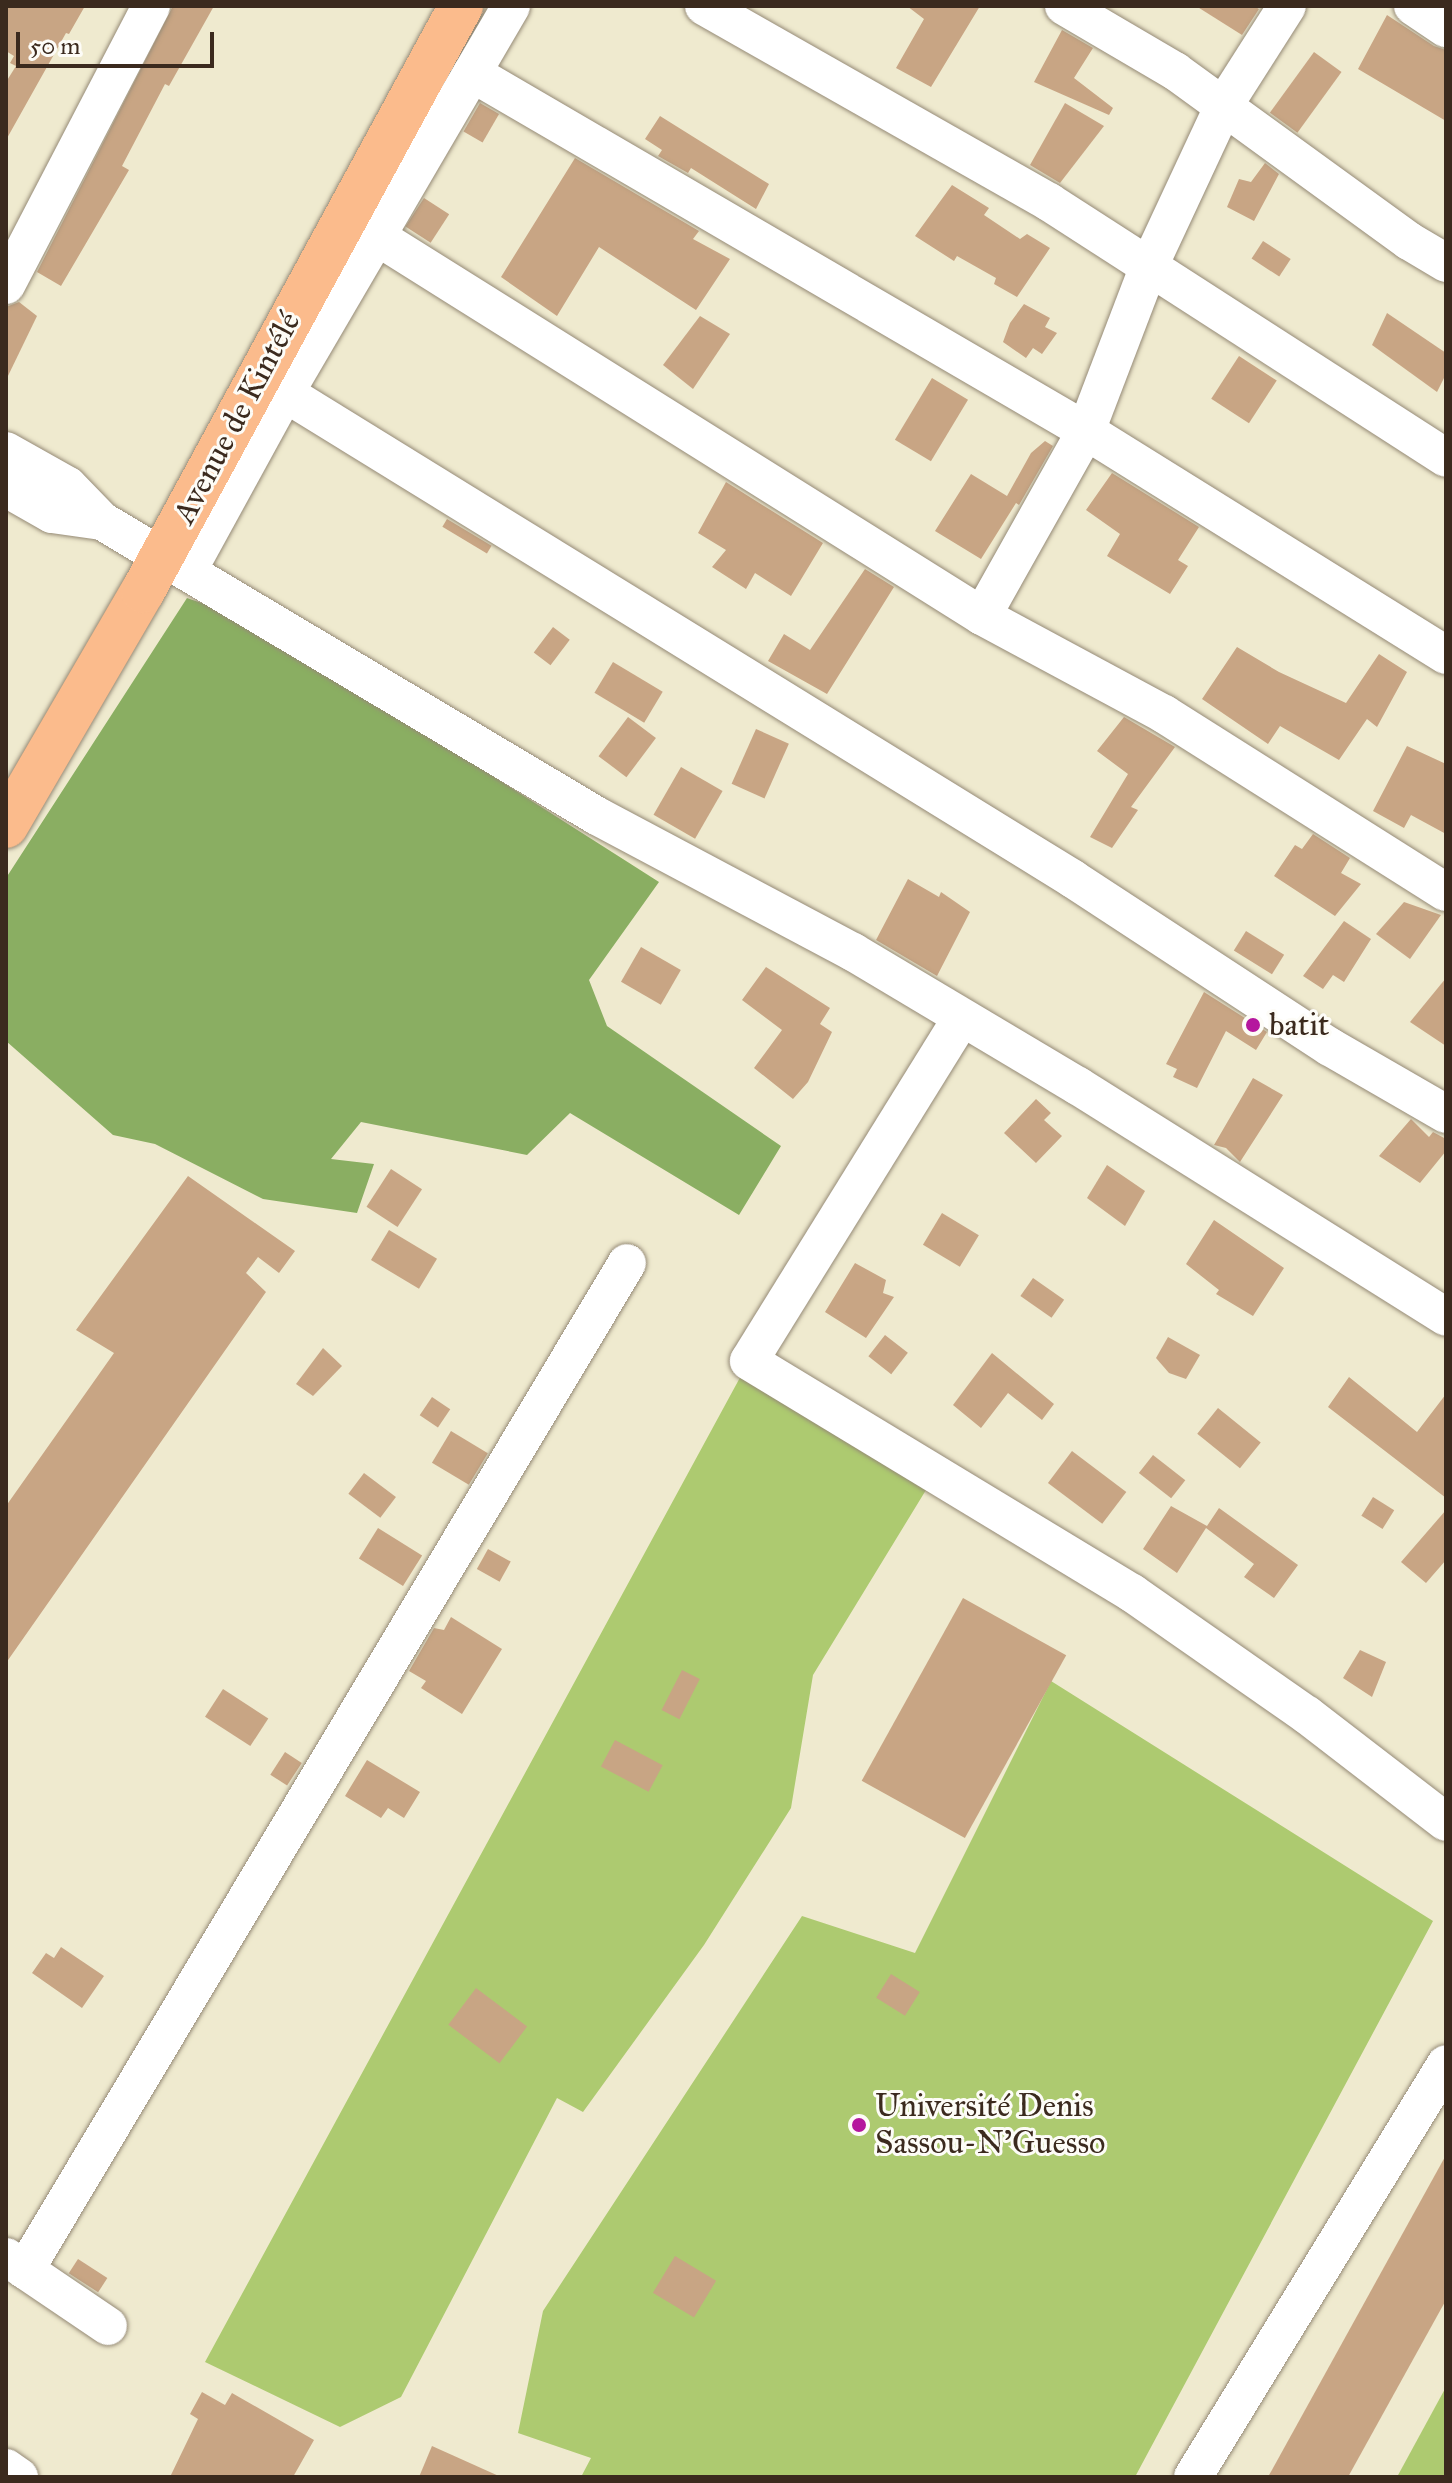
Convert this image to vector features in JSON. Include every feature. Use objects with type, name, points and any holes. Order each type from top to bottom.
[{"type":"main road","name":"Avenue de Kintélé","points":[[6,826],[175,564],[461,6]]},
{"type":"street","points":[[6,285],[151,6]]},
{"type":"street","points":[[175,564],[285,393],[511,6]]},
{"type":"street","points":[[704,6],[1049,202],[1446,458]]},
{"type":"street","points":[[1064,6],[1224,105],[1409,241],[1446,263]]},
{"type":"street","points":[[982,616],[1086,431],[1149,266],[1224,105],[1287,6]]},
{"type":"street","points":[[1413,6],[1446,28]]},
{"type":"street","points":[[472,73],[1086,431],[1446,655]]},
{"type":"street","points":[[376,236],[982,616],[1164,714],[1446,892]]},
{"type":"street","points":[[285,393],[1073,879],[1330,1047],[1446,1114]]},
{"type":"street","points":[[6,451],[68,486],[102,521],[597,816],[853,952],[1078,1086],[1446,1317]]},
{"type":"street","points":[[6,488],[52,514],[102,521]]},
{"type":"street","points":[[961,1019],[749,1361],[1132,1593],[1307,1715],[1446,1822]]},
{"type":"street","points":[[108,2326],[16,2263],[627,1263]]},
{"type":"street","points":[[1193,2477],[1446,2064]]},
{"type":"street","points":[[6,2468],[19,2477]]},
{"type":"green space","points":[[187,598],[245,618],[659,882],[589,980],[607,1026],[781,1146],[739,1215],[570,1113],[527,1155],[361,1122],[331,1159],[374,1164],[357,1213],[263,1199],[155,1144],[113,1135],[6,1041],[6,878]]},
{"type":"green space","points":[[749,1361],[937,1472],[813,1675],[791,1808],[704,1945],[583,2112],[557,2098],[401,2397],[340,2427],[205,2362]]},
{"type":"green space","points":[[1051,1681],[1433,1921],[1135,2477],[581,2477],[591,2458],[518,2433],[543,2311],[802,1916],[915,1953]]},
{"type":"green space","points":[[1446,2387],[1446,2477],[1397,2477]]},
{"type":"building","points":[[6,6],[85,6],[69,34],[66,33],[6,140],[6,82],[16,66],[10,63],[14,56],[6,51]]},
{"type":"building","points":[[173,6],[214,6],[169,86],[165,84],[122,166],[129,170],[61,286],[37,272]]},
{"type":"building","points":[[907,6],[980,6],[931,87],[896,68],[924,19]]},
{"type":"building","points":[[1196,6],[1254,6],[1259,9],[1242,35]]},
{"type":"building","points":[[1387,15],[1434,46],[1446,50],[1446,121],[1358,69]]},
{"type":"building","points":[[1062,30],[1093,48],[1074,78],[1113,108],[1109,115],[1034,82]]},
{"type":"building","points":[[1314,52],[1342,72],[1297,133],[1270,113]]},
{"type":"building","points":[[480,103],[499,114],[483,143],[464,132]]},
{"type":"building","points":[[1065,103],[1104,126],[1060,183],[1030,165]]},
{"type":"building","points":[[660,116],[769,184],[756,209],[691,168],[688,173],[658,156],[662,150],[645,139]]},
{"type":"building","points":[[575,158],[699,231],[693,239],[730,259],[696,310],[599,247],[557,316],[501,277]]},
{"type":"building","points":[[1265,163],[1279,174],[1254,221],[1227,207],[1239,179],[1251,182]]},
{"type":"building","points":[[952,185],[989,208],[984,215],[1020,239],[1027,234],[1050,248],[1017,297],[994,284],[996,278],[957,256],[954,261],[915,236]]},
{"type":"building","points":[[424,198],[449,214],[431,243],[405,227]]},
{"type":"building","points":[[1263,241],[1291,259],[1279,277],[1252,259]]},
{"type":"building","points":[[19,302],[37,316],[6,380],[6,307]]},
{"type":"building","points":[[1024,304],[1050,318],[1045,327],[1057,333],[1042,354],[1033,348],[1026,358],[1003,342],[1010,323]]},
{"type":"building","points":[[1387,313],[1446,353],[1446,374],[1437,392],[1372,345]]},
{"type":"building","points":[[700,316],[730,334],[693,389],[663,365]]},
{"type":"building","points":[[1239,356],[1277,381],[1249,423],[1211,399]]},
{"type":"building","points":[[932,378],[968,400],[931,461],[895,440]]},
{"type":"building","points":[[1045,441],[1053,446],[1019,505],[1016,503],[981,559],[935,531],[971,474],[1007,496],[1031,453]]},
{"type":"building","points":[[1112,473],[1199,527],[1178,560],[1188,566],[1170,594],[1107,556],[1120,534],[1086,510]]},
{"type":"building","points":[[726,482],[823,543],[791,596],[755,573],[746,589],[712,567],[726,550],[698,533]]},
{"type":"building","points":[[447,519],[492,546],[487,553],[442,527]]},
{"type":"building","points":[[865,569],[894,587],[827,694],[768,661],[784,634],[810,650]]},
{"type":"building","points":[[553,627],[570,640],[551,665],[534,653]]},
{"type":"building","points":[[1237,647],[1279,672],[1346,703],[1379,654],[1407,672],[1377,727],[1367,719],[1339,760],[1280,726],[1268,744],[1202,699]]},
{"type":"building","points":[[613,662],[663,692],[644,723],[594,693]]},
{"type":"building","points":[[628,717],[656,738],[626,777],[599,756]]},
{"type":"building","points":[[1124,717],[1175,747],[1131,807],[1138,810],[1112,848],[1090,837],[1128,774],[1097,751]]},
{"type":"building","points":[[756,729],[789,744],[764,798],[732,784]]},
{"type":"building","points":[[1407,746],[1446,764],[1446,834],[1411,815],[1404,828],[1373,811]]},
{"type":"building","points":[[681,767],[723,791],[695,839],[654,815]]},
{"type":"building","points":[[1313,834],[1350,858],[1341,873],[1361,884],[1335,916],[1274,876],[1295,845],[1302,849]]},
{"type":"building","points":[[908,879],[939,897],[941,892],[970,912],[937,976],[876,940]]},
{"type":"building","points":[[1404,902],[1441,915],[1410,959],[1376,934]]},
{"type":"building","points":[[1344,921],[1371,939],[1344,982],[1333,975],[1323,989],[1303,976]]},
{"type":"building","points":[[1246,931],[1284,955],[1272,974],[1234,951]]},
{"type":"building","points":[[641,947],[681,970],[661,1005],[621,982]]},
{"type":"building","points":[[766,967],[830,1008],[820,1024],[832,1032],[808,1082],[793,1099],[754,1068],[782,1030],[742,1000]]},
{"type":"building","points":[[1446,978],[1446,1046],[1410,1022]]},
{"type":"building","points":[[1204,992],[1267,1032],[1256,1050],[1226,1031],[1197,1088],[1173,1077],[1177,1069],[1166,1064]]},
{"type":"building","points":[[1253,1078],[1283,1095],[1240,1162],[1226,1148],[1214,1145]]},
{"type":"building","points":[[1036,1099],[1051,1113],[1044,1120],[1062,1136],[1036,1163],[1004,1133]]},
{"type":"building","points":[[1411,1119],[1429,1137],[1433,1132],[1446,1139],[1446,1151],[1420,1183],[1379,1156]]},
{"type":"building","points":[[1107,1165],[1145,1191],[1125,1226],[1087,1198]]},
{"type":"building","points":[[391,1169],[422,1189],[398,1227],[366,1207]]},
{"type":"building","points":[[188,1176],[295,1251],[279,1273],[258,1257],[246,1273],[266,1292],[6,1663],[6,1506],[114,1353],[76,1330]]},
{"type":"building","points":[[942,1213],[979,1235],[960,1267],[923,1245]]},
{"type":"building","points":[[1214,1220],[1284,1268],[1253,1316],[1216,1294],[1219,1290],[1186,1264]]},
{"type":"building","points":[[389,1230],[437,1259],[419,1289],[371,1260]]},
{"type":"building","points":[[855,1263],[886,1280],[883,1293],[894,1297],[866,1338],[825,1312]]},
{"type":"building","points":[[1033,1278],[1064,1300],[1052,1318],[1020,1296]]},
{"type":"building","points":[[885,1335],[908,1353],[891,1374],[868,1356]]},
{"type":"building","points":[[1168,1337],[1200,1355],[1186,1379],[1169,1373],[1156,1358]]},
{"type":"building","points":[[323,1348],[342,1366],[313,1396],[296,1384]]},
{"type":"building","points":[[992,1353],[1054,1404],[1042,1420],[1008,1393],[981,1428],[953,1405]]},
{"type":"building","points":[[1349,1377],[1417,1432],[1446,1394],[1446,1498],[1328,1407]]},
{"type":"building","points":[[432,1397],[450,1409],[438,1428],[420,1415]]},
{"type":"building","points":[[1218,1408],[1261,1443],[1240,1468],[1197,1434]]},
{"type":"building","points":[[451,1431],[488,1453],[469,1485],[432,1463]]},
{"type":"building","points":[[1072,1451],[1126,1492],[1102,1524],[1048,1483]]},
{"type":"building","points":[[1153,1455],[1185,1480],[1171,1498],[1139,1473]]},
{"type":"building","points":[[364,1473],[396,1497],[380,1518],[348,1494]]},
{"type":"building","points":[[1373,1497],[1394,1510],[1383,1529],[1361,1516]]},
{"type":"building","points":[[1171,1506],[1207,1526],[1219,1508],[1298,1565],[1274,1598],[1244,1577],[1254,1564],[1206,1528],[1177,1573],[1143,1549]]},
{"type":"building","points":[[1446,1510],[1446,1560],[1426,1583],[1401,1562]]},
{"type":"building","points":[[378,1528],[422,1556],[403,1586],[359,1559]]},
{"type":"building","points":[[488,1549],[511,1562],[500,1582],[477,1569]]},
{"type":"building","points":[[963,1598],[1066,1655],[965,1838],[862,1781]]},
{"type":"building","points":[[451,1617],[502,1649],[462,1714],[421,1688],[426,1681],[409,1671],[434,1628],[444,1630]]},
{"type":"building","points":[[1360,1650],[1386,1662],[1372,1697],[1343,1678]]},
{"type":"building","points":[[682,1670],[700,1679],[679,1719],[662,1710]]},
{"type":"building","points":[[223,1689],[268,1718],[250,1746],[205,1717]]},
{"type":"building","points":[[615,1740],[663,1765],[649,1792],[601,1766]]},
{"type":"building","points":[[285,1752],[302,1763],[287,1786],[270,1775]]},
{"type":"building","points":[[367,1760],[420,1792],[404,1818],[388,1808],[381,1818],[345,1796]]},
{"type":"building","points":[[61,1947],[104,1976],[82,2008],[32,1973],[46,1953],[54,1958]]},
{"type":"building","points":[[891,1974],[920,1992],[905,2016],[876,1998]]},
{"type":"building","points":[[476,1988],[527,2027],[499,2063],[448,2025]]},
{"type":"building","points":[[1446,2155],[1446,2300],[1348,2477],[1268,2477]]},
{"type":"building","points":[[675,2256],[716,2281],[694,2318],[653,2293]]},
{"type":"building","points":[[78,2259],[107,2278],[98,2292],[69,2273]]},
{"type":"building","points":[[202,2392],[225,2405],[232,2393],[314,2440],[293,2477],[170,2477],[198,2419],[190,2414]]},
{"type":"building","points":[[432,2446],[501,2477],[419,2477]]},
{"type":"place","name":"batit","points":[[1253,1025]]},
{"type":"place","name":"Université Denis Sassou-N'Guesso","points":[[859,2125]]}]
